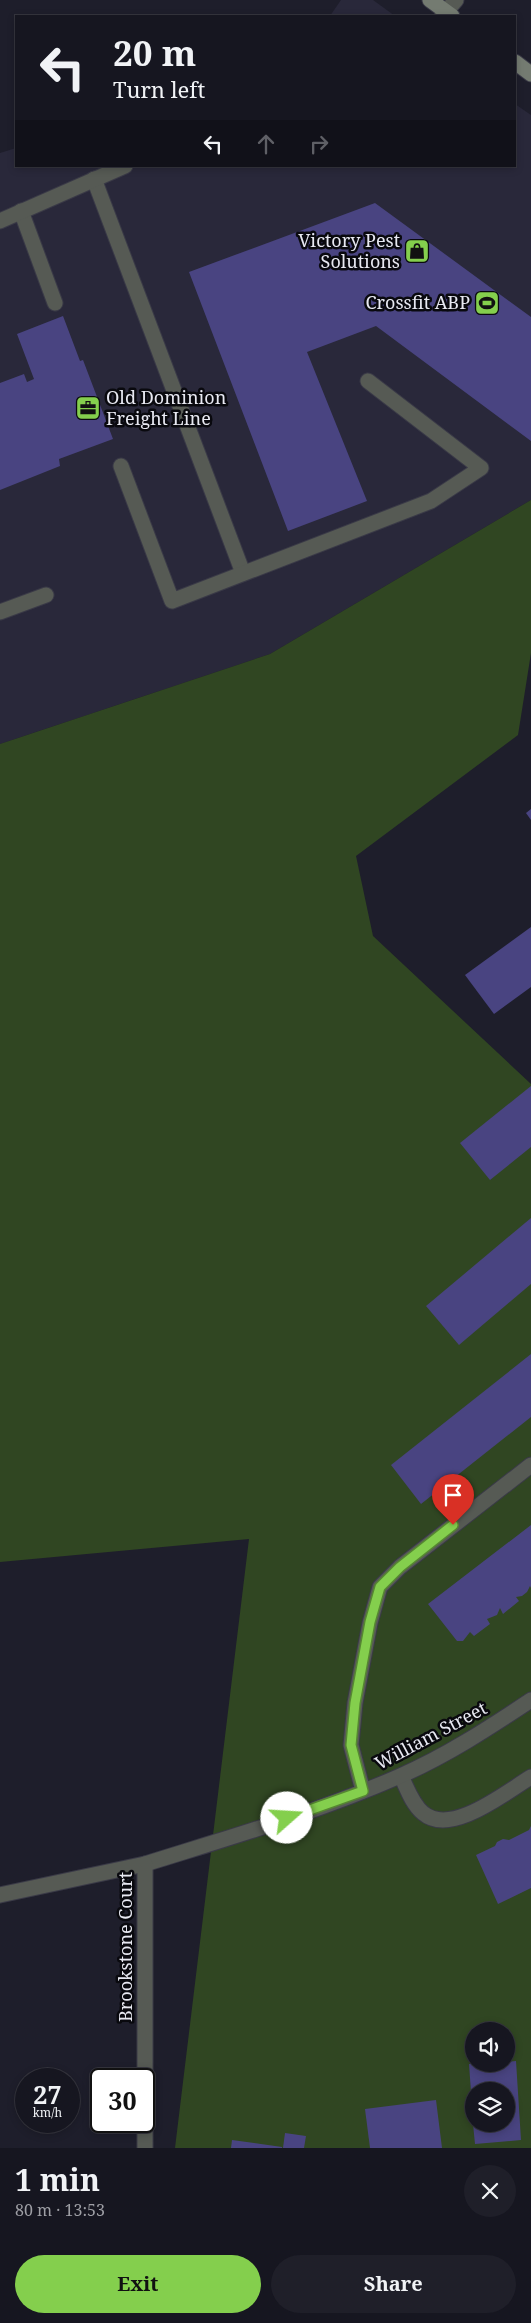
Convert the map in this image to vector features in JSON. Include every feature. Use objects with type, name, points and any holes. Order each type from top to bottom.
[{"type":"street","points":[[430,0],[446,15],[456,0]]},
{"type":"street","points":[[516,63],[531,74]]},
{"type":"street","points":[[0,221],[124,167]]},
{"type":"street","points":[[94,179],[243,573]]},
{"type":"street","points":[[21,211],[55,303]]},
{"type":"street","points":[[120,466],[172,601],[431,501],[481,468],[368,381]]},
{"type":"street","points":[[0,612],[46,595]]},
{"type":"street","points":[[363,1791],[351,1745],[355,1703],[370,1622],[380,1587],[400,1567],[531,1465]]},
{"type":"street","name":"William Street","points":[[146,1864],[304,1813],[401,1776],[479,1735],[531,1700]]},
{"type":"street","points":[[401,1776],[414,1802],[422,1813],[432,1818],[446,1821],[465,1816],[531,1777]]},
{"type":"street","name":"Brookstone Court","points":[[0,1895],[146,1864],[144,2148]]},
{"type":"shaded area","points":[[341,0],[373,0],[394,15],[331,15]]},
{"type":"shaded area","points":[[516,105],[531,115],[531,500],[270,654],[0,744],[0,153],[15,148],[15,167],[516,167]]},
{"type":"green space","points":[[531,500],[531,653],[518,735],[356,856],[373,936],[531,1084],[531,2148],[175,2148],[249,1539],[0,1562],[0,744],[270,654]]},
{"type":"building","points":[[375,203],[531,317],[531,441],[376,326],[307,352],[367,501],[288,531],[189,272]]},
{"type":"building","points":[[63,316],[80,361],[83,360],[113,439],[59,459],[60,466],[0,490],[0,383],[24,374],[27,382],[34,379],[17,334]]},
{"type":"building","points":[[531,809],[531,820],[526,813]]},
{"type":"building","points":[[531,927],[531,987],[494,1014],[465,975]]},
{"type":"building","points":[[531,1086],[531,1147],[490,1180],[460,1143]]},
{"type":"building","points":[[531,1218],[531,1284],[459,1345],[426,1306]]},
{"type":"building","points":[[531,1354],[531,1417],[421,1504],[391,1465]]},
{"type":"building","points":[[531,1525],[531,1588],[530,1586],[522,1596],[516,1597],[519,1601],[503,1614],[500,1608],[497,1615],[487,1619],[490,1624],[474,1636],[470,1632],[463,1641],[457,1641],[428,1604]]},
{"type":"building","points":[[531,1826],[531,1888],[498,1904],[476,1855],[495,1846],[497,1842],[503,1839],[509,1840],[529,1830]]},
{"type":"building","points":[[515,2061],[521,2140],[475,2144],[474,2132],[515,2132],[515,2082],[470,2082],[470,2072],[515,2072]]},
{"type":"building","points":[[436,2100],[442,2148],[370,2148],[365,2109]]},
{"type":"building","points":[[285,2133],[306,2136],[304,2148],[283,2148]]},
{"type":"building","points":[[232,2140],[282,2147],[282,2148],[231,2148]]},
{"type":"place","name":"Victory Pest Solutions","points":[[417,251]]},
{"type":"place","name":"Crossfit ABP","points":[[487,303]]},
{"type":"place","name":"Old Dominion Freight Line","points":[[88,408]]},
{"type":"route","points":[[287,1818],[363,1791],[351,1745],[355,1703],[370,1622],[380,1587],[400,1567],[453,1525]]}]
